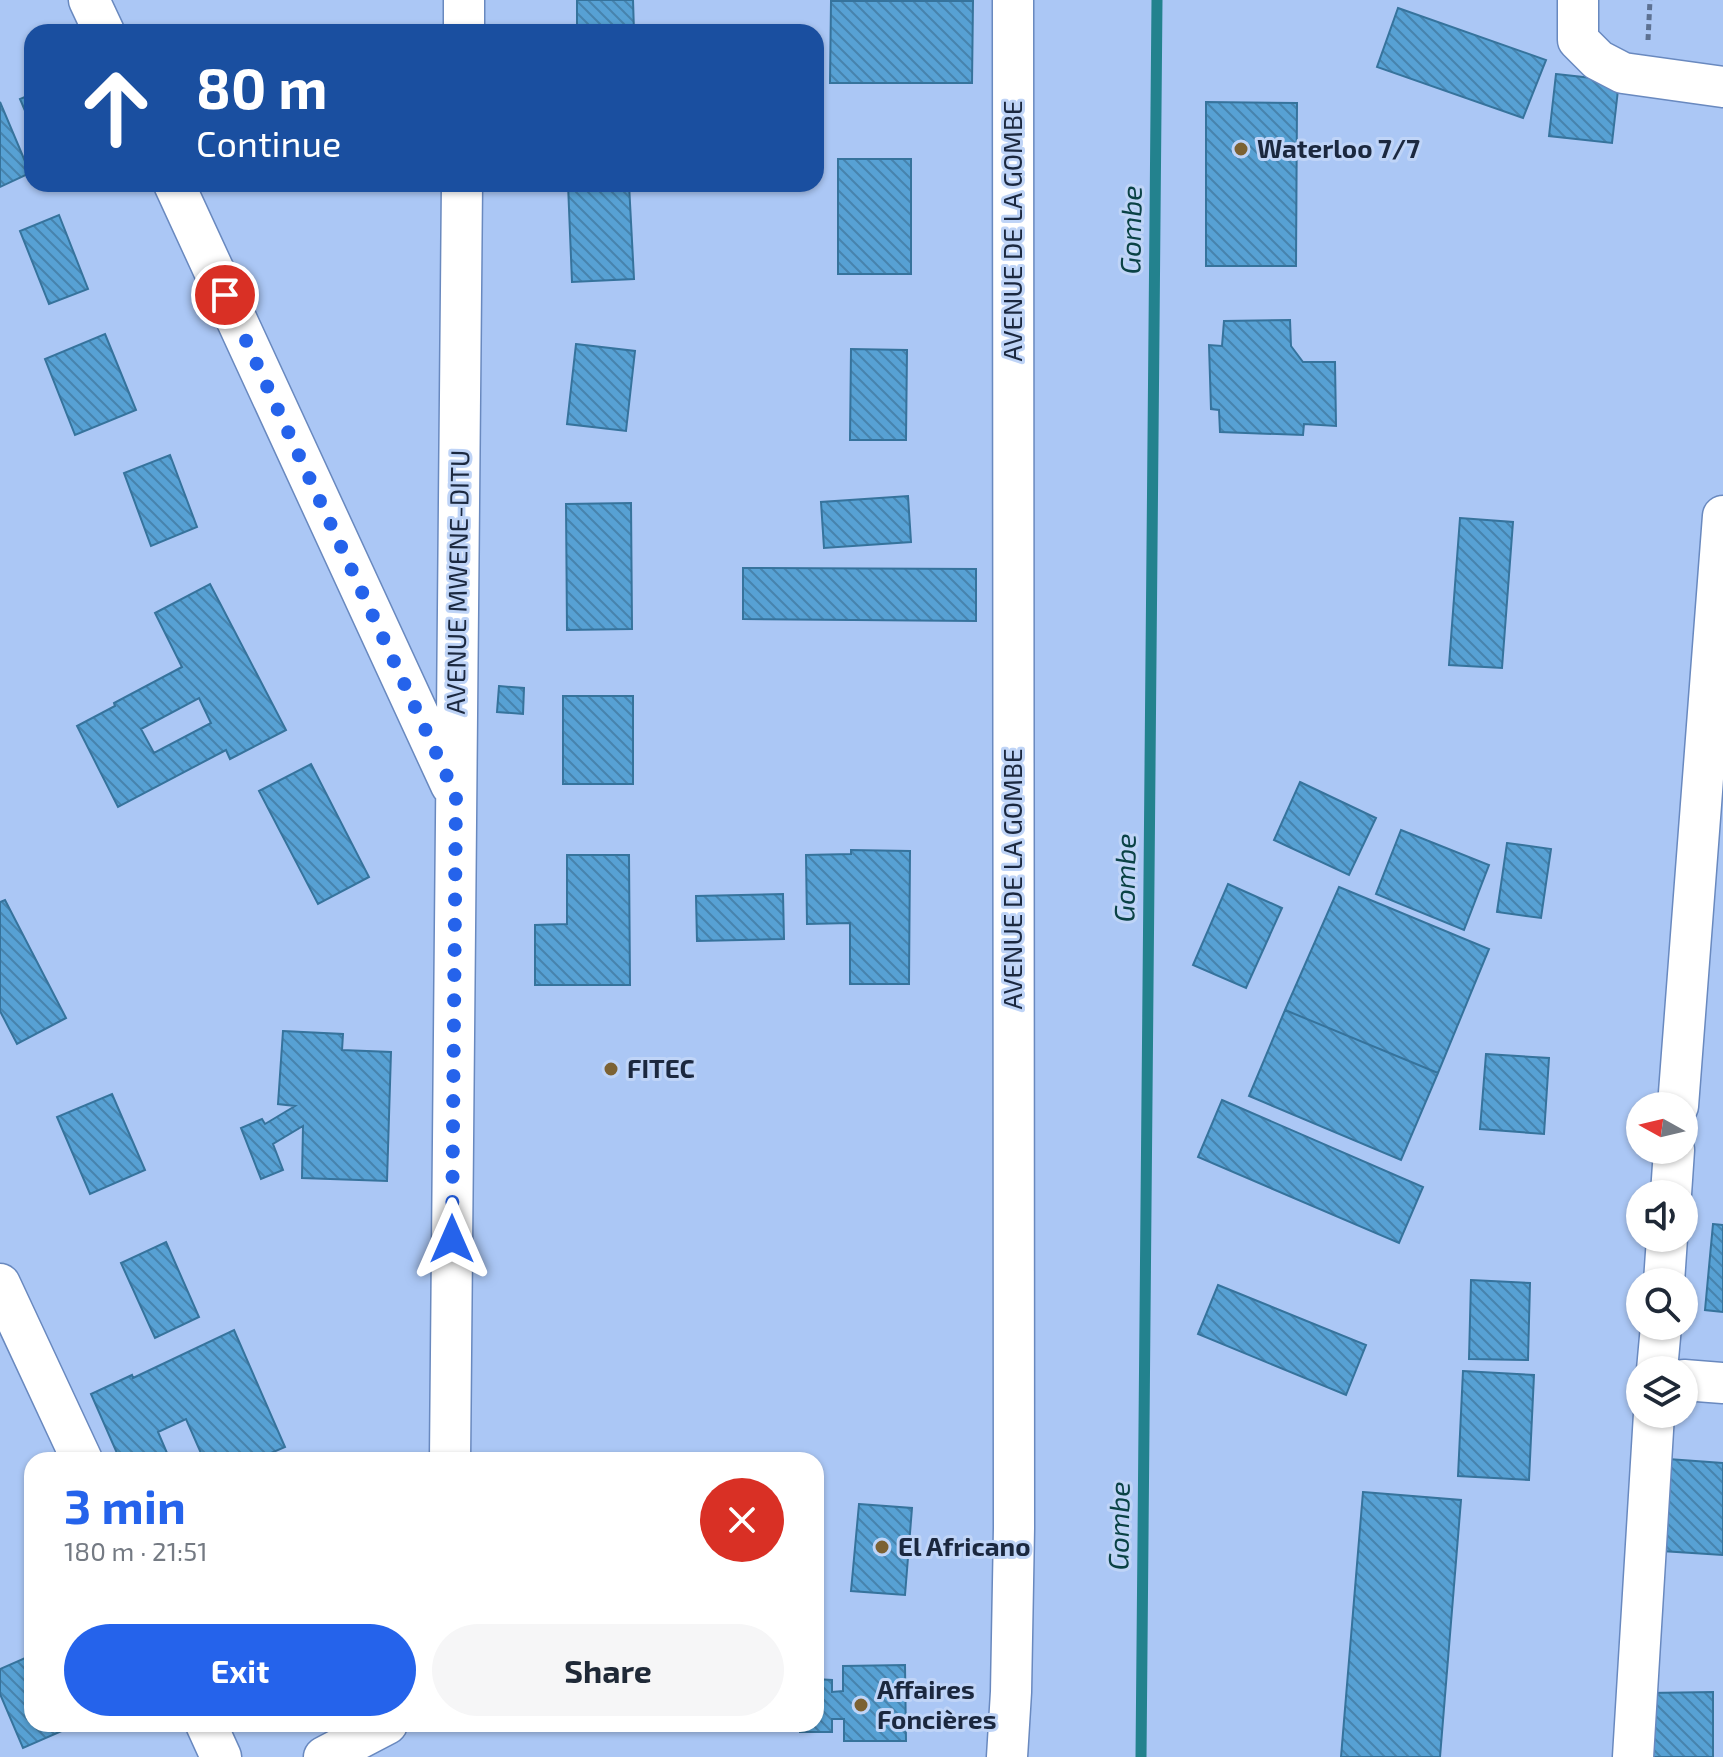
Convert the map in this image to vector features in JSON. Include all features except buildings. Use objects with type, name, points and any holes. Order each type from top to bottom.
[{"type":"street","points":[[89,0],[100,24]]},
{"type":"street","points":[[464,0],[464,24]]},
{"type":"street","name":"AVENUE DE LA GOMBE","points":[[1007,1757],[1014,1528],[1013,0]]},
{"type":"street","points":[[1578,0],[1578,40],[1598,60],[1623,73],[1723,87]]},
{"type":"street","points":[[178,192],[456,796]]},
{"type":"street","name":"AVENUE MWENE-DITU","points":[[450,1452],[462,192]]},
{"type":"street","points":[[1679,1092],[1723,516]]},
{"type":"street","points":[[0,1284],[78,1452]]},
{"type":"street","points":[[1698,1381],[1723,1383]]},
{"type":"street","points":[[1633,1757],[1653,1428]]},
{"type":"street","points":[[210,1732],[221,1757]]},
{"type":"street","points":[[324,1757],[372,1732]]},
{"type":"waterway","name":"Gombe","points":[[1141,1757],[1157,0]]},
{"type":"place","name":"Waterloo 7/7","points":[[1241,149]]},
{"type":"place","name":"FITEC","points":[[611,1069]]},
{"type":"place","name":"El Africano","points":[[882,1547]]},
{"type":"place","name":"Affaires Foncières","points":[[861,1705]]},
{"type":"route","points":[[225,295],[456,796],[452,1239]]}]
